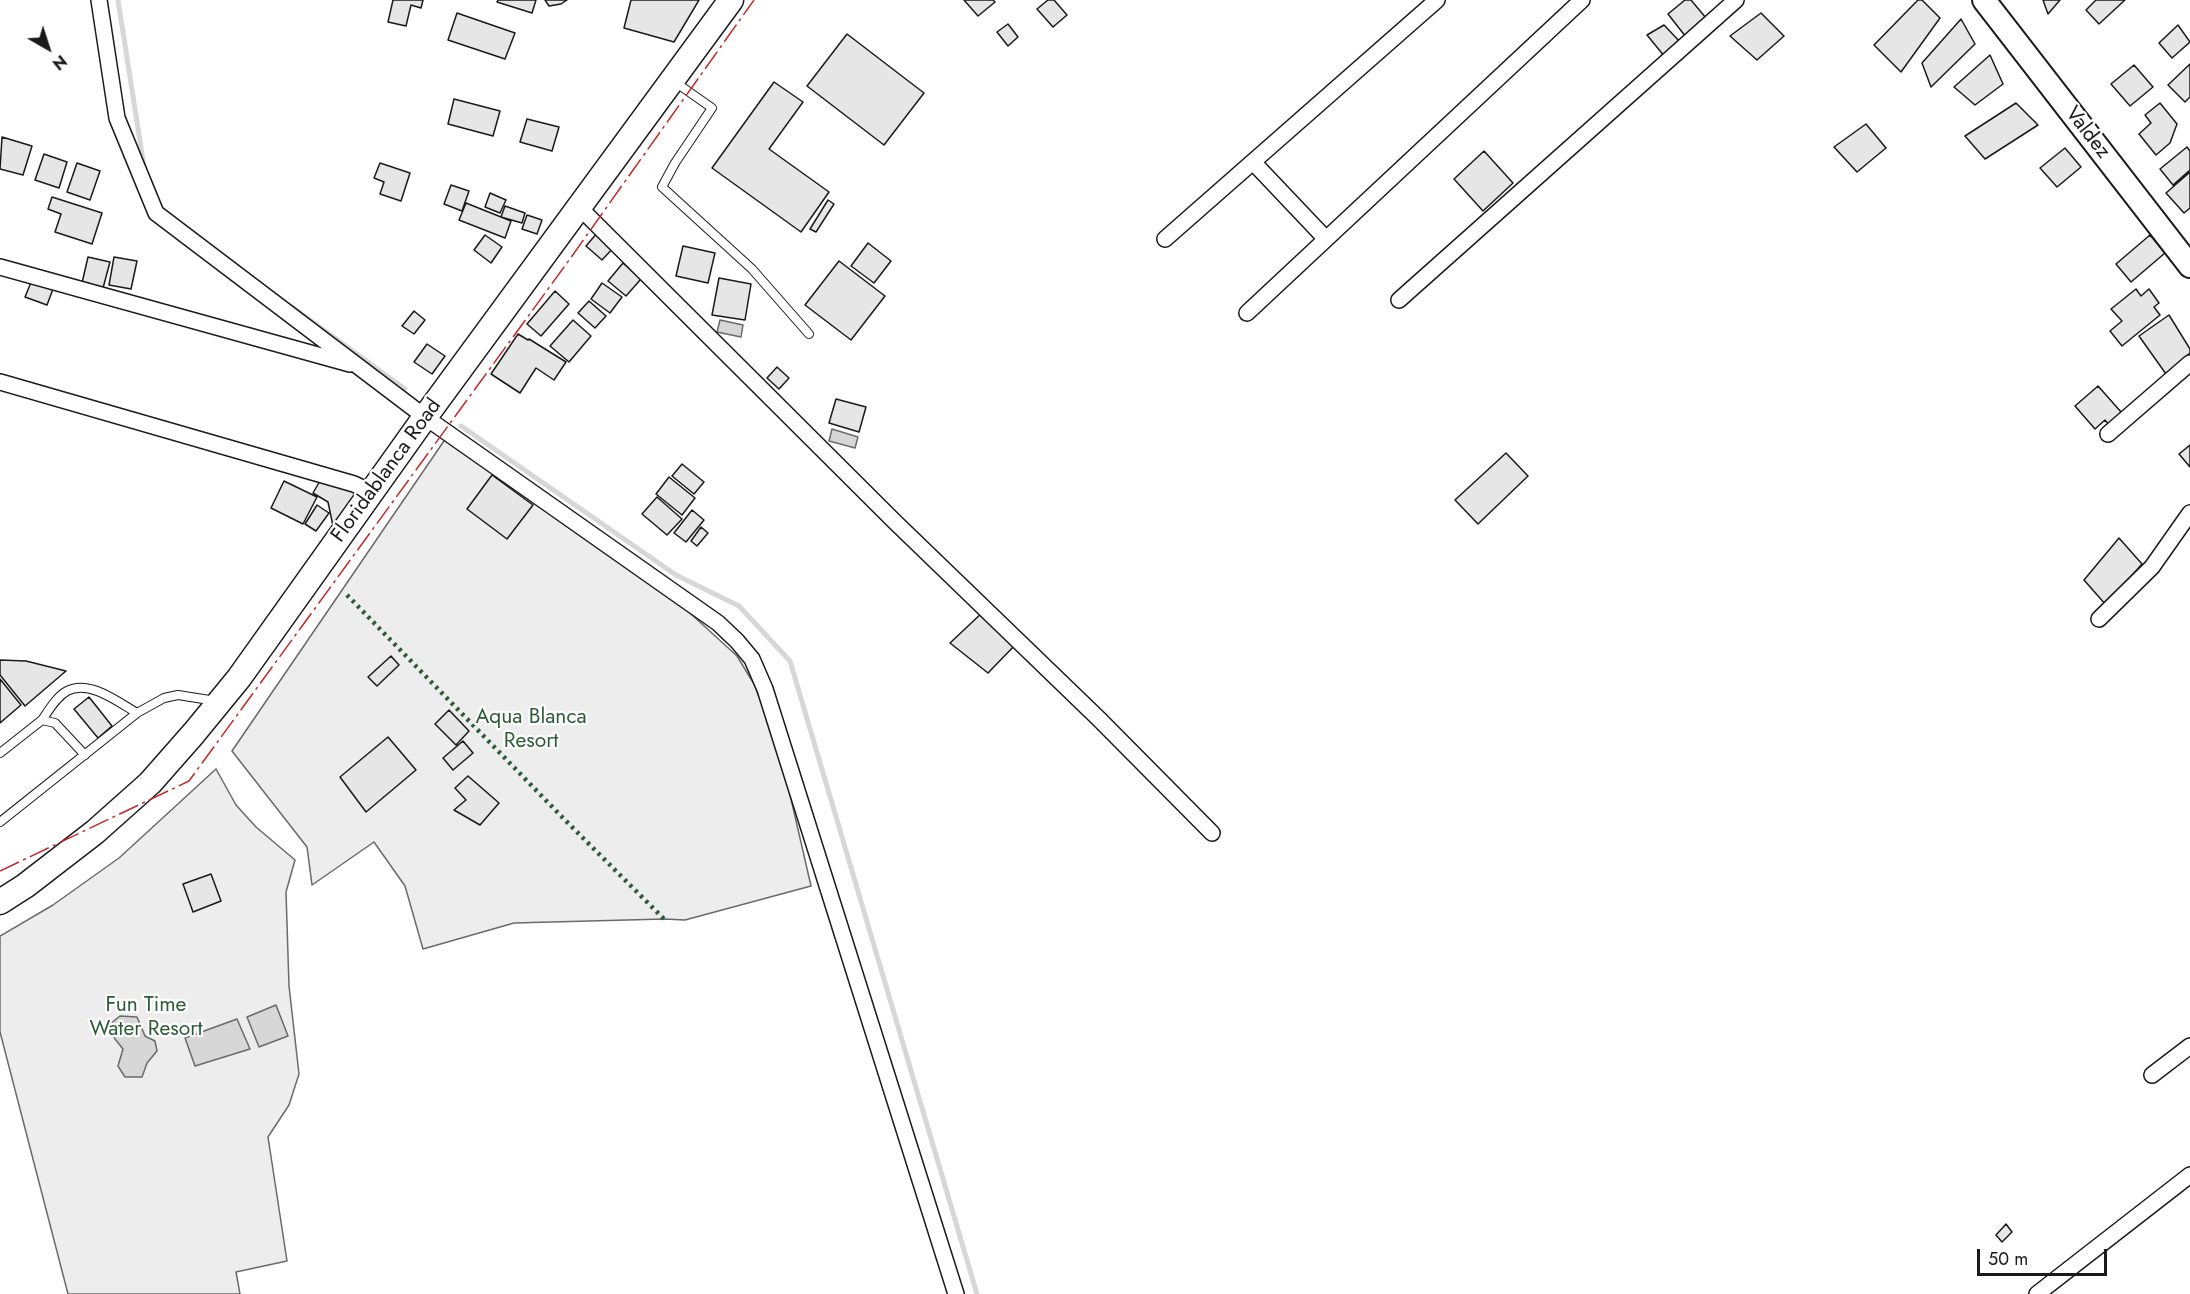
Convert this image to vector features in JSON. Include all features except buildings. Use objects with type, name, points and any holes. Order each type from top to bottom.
[{"type":"main road","name":"Floridablanca Road","points":[[0,902],[25,886],[95,832],[142,790],[220,701],[578,206],[731,0]]},
{"type":"street","points":[[99,0],[117,118],[156,213],[425,417],[718,624],[738,641],[752,658],[765,688],[956,1294]]},
{"type":"street","points":[[1164,239],[1437,0]]},
{"type":"street","points":[[1247,313],[1582,0]]},
{"type":"street","points":[[1399,300],[1736,0]]},
{"type":"street","name":"Valdez","points":[[1984,0],[2190,266]]},
{"type":"street","points":[[1253,162],[1326,239]]},
{"type":"street","points":[[578,206],[902,529],[1099,719],[1212,833]]},
{"type":"street","points":[[0,267],[357,366]]},
{"type":"street","points":[[2108,434],[2190,363]]},
{"type":"street","points":[[0,382],[343,481],[371,492]]},
{"type":"street","points":[[2099,619],[2152,567],[2190,513]]},
{"type":"street","points":[[2152,1075],[2190,1046]]},
{"type":"street","points":[[2037,1294],[2190,1175]]},
{"type":"lane","points":[[671,79],[712,108],[675,163],[662,187],[752,269],[809,334]]},
{"type":"lane","points":[[0,753],[42,720],[57,699],[67,690],[80,688],[95,690],[137,713]]},
{"type":"lane","points":[[0,822],[137,713],[164,698],[178,695],[220,701]]},
{"type":"lane","points":[[42,720],[55,723],[85,755]]},
{"type":"shaded area","points":[[720,320],[743,325],[741,337],[717,332]]},
{"type":"shaded area","points":[[832,429],[858,437],[855,448],[829,441]]},
{"type":"shaded area","name":"Aqua Blanca Resort","points":[[446,438],[667,592],[737,656],[754,684],[780,751],[811,886],[685,920],[514,923],[423,949],[405,886],[374,842],[312,885],[307,847],[232,751]]},
{"type":"shaded area","name":"Fun Time Water Resort","points":[[216,769],[236,805],[256,827],[295,860],[286,892],[289,986],[299,1074],[289,1105],[268,1137],[287,1261],[236,1272],[240,1294],[68,1294],[0,1032],[0,936],[53,905],[119,858]]},
{"type":"shaded area","points":[[276,1005],[288,1036],[259,1047],[247,1017]]},
{"type":"shaded area","points":[[120,1016],[137,1017],[145,1036],[155,1041],[157,1051],[147,1063],[142,1077],[125,1077],[118,1066],[123,1049],[115,1039],[110,1024]]},
{"type":"shaded area","points":[[237,1019],[250,1049],[195,1066],[185,1038]]},
{"type":"waterway","points":[[118,0],[144,167]]},
{"type":"waterway","points":[[292,307],[405,389]]},
{"type":"waterway","points":[[461,426],[676,575],[739,606],[790,661],[977,1294]]},
{"type":"hedge","points":[[347,595],[664,919]]},
{"type":"power","points":[[0,871],[189,781],[567,263],[754,0]]}]
